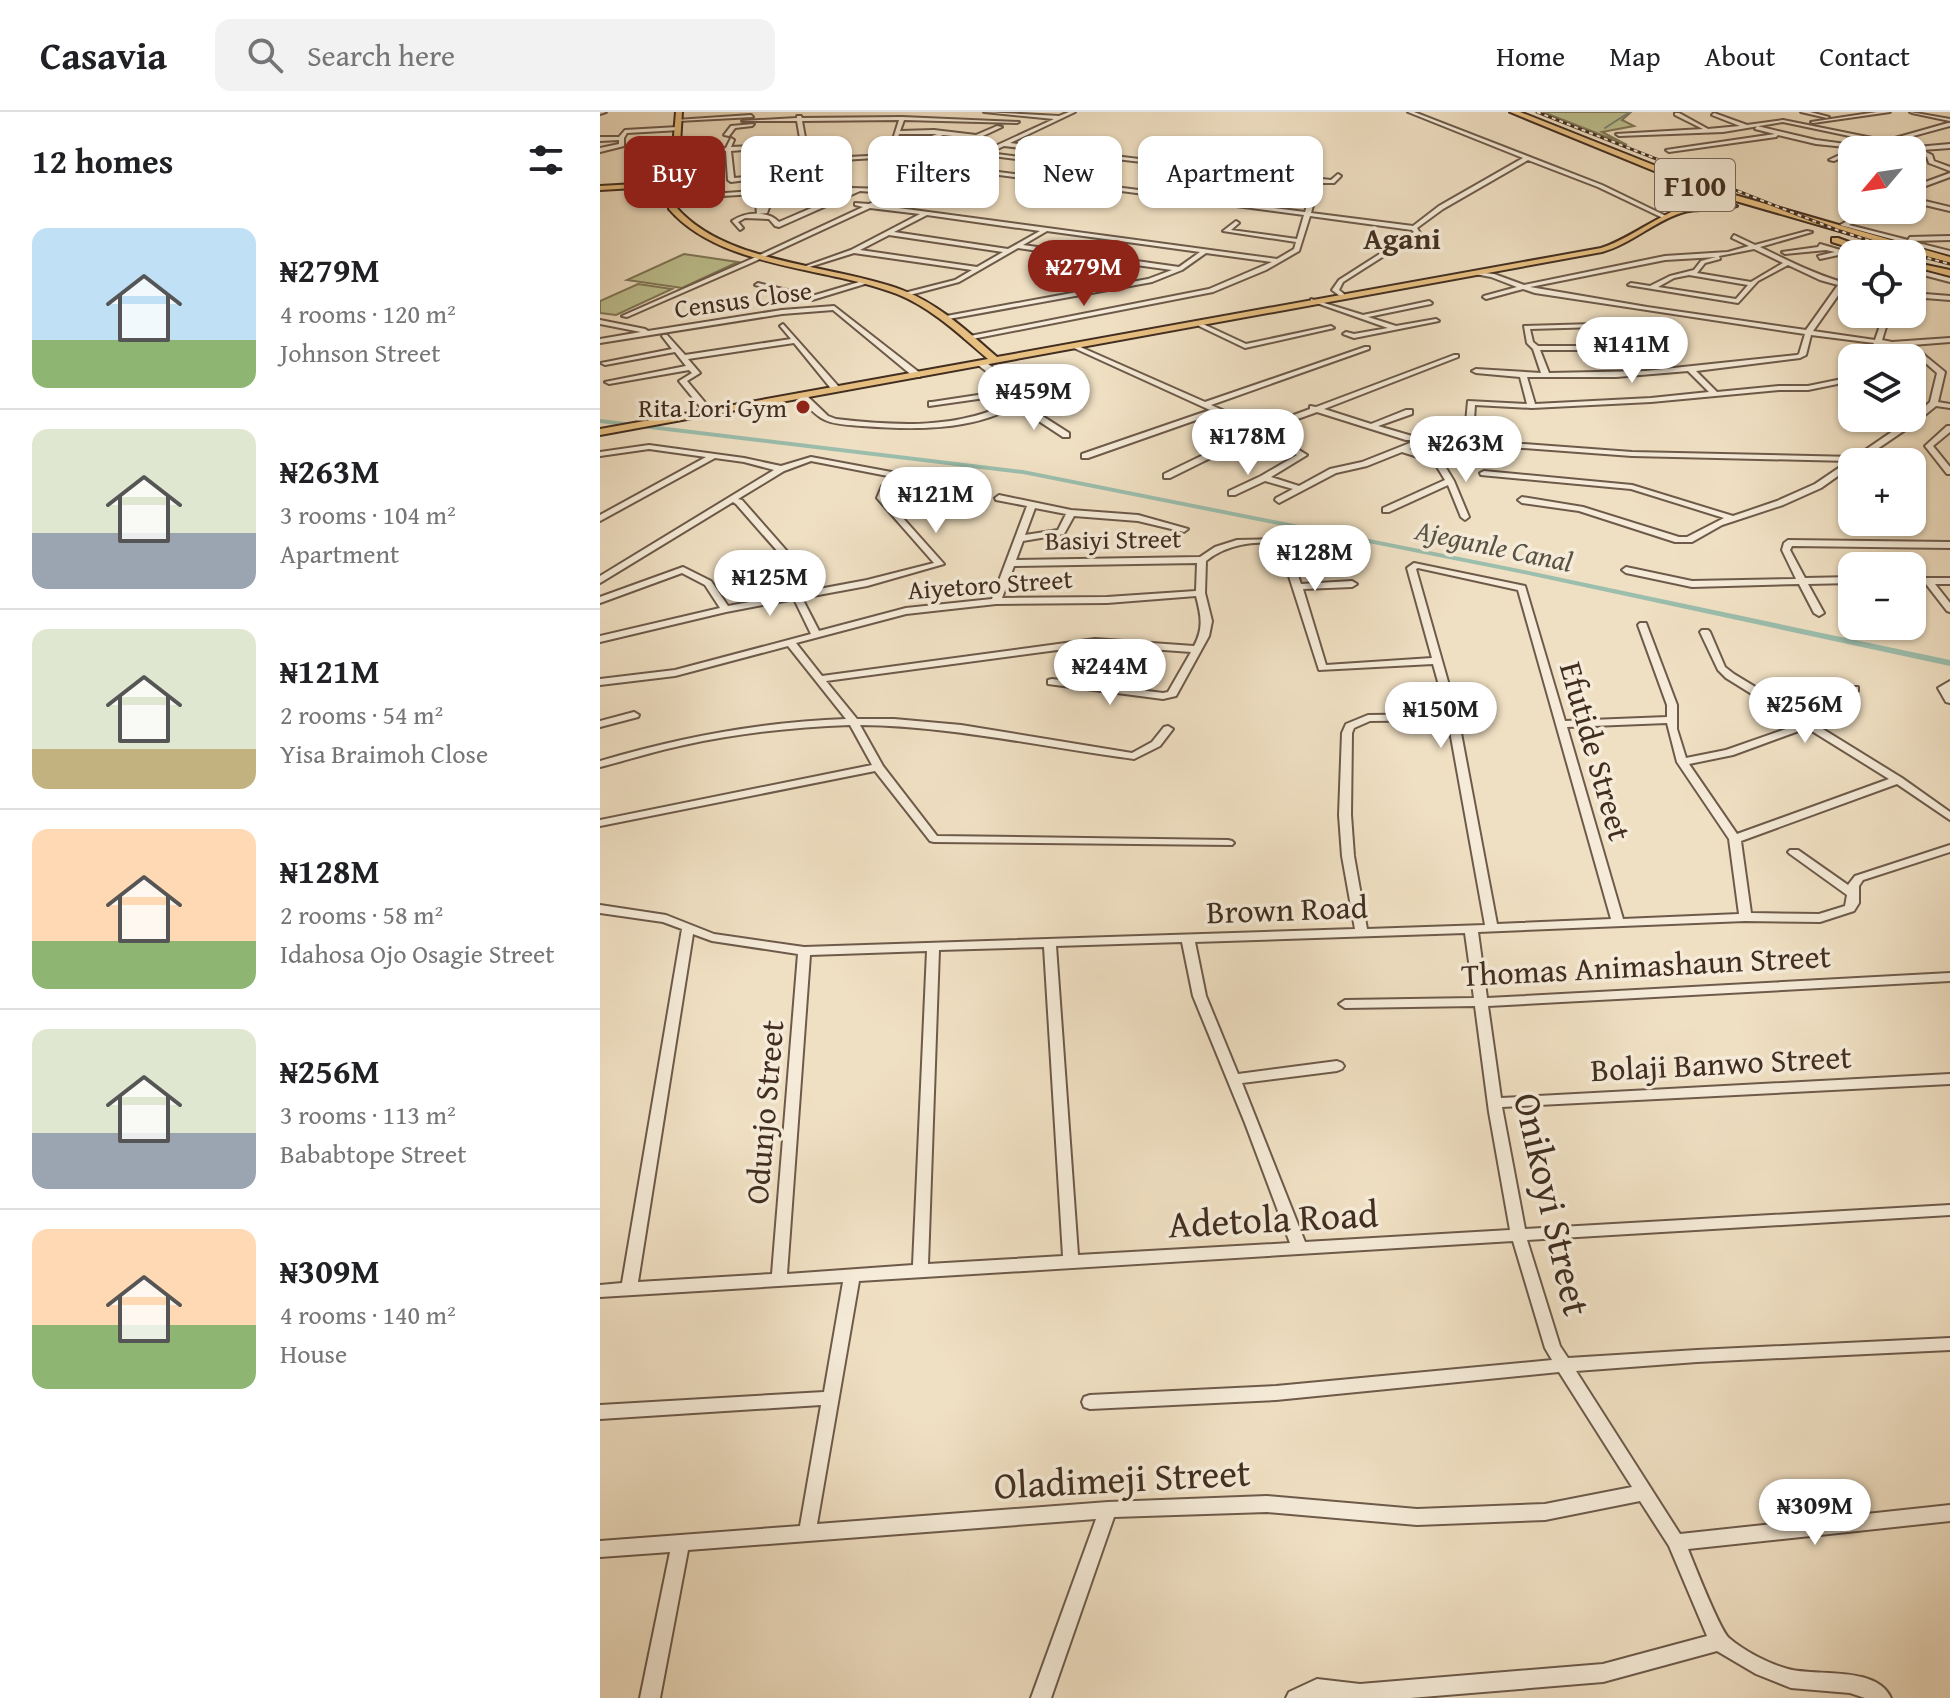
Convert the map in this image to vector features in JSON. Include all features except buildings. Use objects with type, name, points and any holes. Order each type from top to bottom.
[{"type":"highway","name":"F100","points":[[1501,112],[1703,195],[1838,241]]},
{"type":"highway","name":"F100","points":[[1514,112],[1711,191],[1882,242],[1950,257]]},
{"type":"highway","points":[[1926,266],[1950,272]]},
{"type":"main road","points":[[600,188],[624,186]]},
{"type":"main road","points":[[990,362],[1316,301],[1492,272],[1560,257],[1615,244],[1662,216],[1704,200],[1703,195]]},
{"type":"main road","points":[[1662,216],[1701,205],[1733,206]]},
{"type":"main road","points":[[673,208],[678,218],[696,232],[755,257],[808,267],[906,294],[943,318],[990,362]]},
{"type":"main road","points":[[600,432],[1201,325],[1342,295],[1560,257]]},
{"type":"street","points":[[741,179],[729,179],[729,138],[736,127],[838,112]]},
{"type":"street","points":[[986,112],[1058,116]]},
{"type":"street","points":[[999,142],[1073,112]]},
{"type":"street","points":[[1410,112],[1614,192],[1662,216]]},
{"type":"street","points":[[1783,112],[1793,112]]},
{"type":"street","points":[[1803,112],[1833,119]]},
{"type":"street","points":[[1836,112],[1861,118]]},
{"type":"street","points":[[1805,125],[1888,112]]},
{"type":"street","points":[[1912,112],[1950,120]]},
{"type":"street","points":[[1677,114],[1707,130]]},
{"type":"street","points":[[1714,114],[1780,134],[1838,146]]},
{"type":"street","points":[[999,146],[1058,116]]},
{"type":"street","points":[[600,139],[678,121],[740,117],[1017,122]]},
{"type":"street","points":[[852,158],[890,156],[902,118]]},
{"type":"street","points":[[1904,136],[1950,120]]},
{"type":"street","points":[[1619,134],[1707,130],[1783,121],[1853,136]]},
{"type":"street","points":[[922,122],[919,144],[967,124]]},
{"type":"street","points":[[600,150],[622,145],[624,123]]},
{"type":"street","points":[[979,136],[999,127]]},
{"type":"street","points":[[898,133],[969,136]]},
{"type":"street","points":[[1669,150],[1780,134]]},
{"type":"street","points":[[1004,144],[1138,160]]},
{"type":"street","points":[[1926,148],[1950,146]]},
{"type":"street","points":[[725,149],[741,149]]},
{"type":"street","points":[[1926,154],[1931,162],[1950,172]]},
{"type":"street","points":[[1414,228],[1448,201],[1508,172],[1528,157]]},
{"type":"street","points":[[1832,160],[1838,157]]},
{"type":"street","points":[[1926,183],[1950,172]]},
{"type":"street","points":[[999,173],[1138,191]]},
{"type":"street","points":[[1323,181],[1332,182],[1338,176]]},
{"type":"street","points":[[852,189],[868,190]]},
{"type":"street","points":[[759,213],[771,217],[778,225],[860,189]]},
{"type":"street","points":[[755,257],[868,199]]},
{"type":"street","points":[[1926,203],[1950,209]]},
{"type":"street","points":[[857,204],[1279,261]]},
{"type":"street","points":[[625,316],[866,206]]},
{"type":"street","points":[[1270,208],[1414,228],[1418,232],[1341,281],[1335,290],[1342,295]]},
{"type":"street","points":[[967,338],[1211,291],[1297,250],[1309,208]]},
{"type":"street","points":[[808,267],[853,251],[927,213]]},
{"type":"street","points":[[740,228],[735,221],[744,216],[771,217]]},
{"type":"street","points":[[1236,223],[1226,231],[1299,241]]},
{"type":"street","points":[[1839,227],[1845,224]]},
{"type":"street","points":[[1839,227],[1899,239],[1950,257]]},
{"type":"street","points":[[906,294],[949,284],[1047,229]]},
{"type":"street","points":[[1651,288],[1672,277],[1696,271],[1703,262],[1809,232]]},
{"type":"street","points":[[888,233],[1180,269]]},
{"type":"street","points":[[1734,237],[1838,284]]},
{"type":"street","points":[[1899,239],[1950,238]]},
{"type":"street","points":[[1813,245],[1838,251]]},
{"type":"street","points":[[1785,252],[1826,248]]},
{"type":"street","points":[[853,251],[978,269]]},
{"type":"street","points":[[943,318],[1150,281],[1180,269],[1205,251]]},
{"type":"street","points":[[1486,297],[1665,258],[1728,254]]},
{"type":"street","points":[[1820,257],[1838,255]]},
{"type":"street","points":[[1036,272],[1054,272],[1085,256]]},
{"type":"street","points":[[1631,285],[1741,300],[1752,284],[1790,262]]},
{"type":"street","points":[[1492,272],[1522,287],[1647,309],[1898,344]]},
{"type":"street","points":[[1689,273],[1752,284]]},
{"type":"street","points":[[1926,274],[1950,280]]},
{"type":"street","points":[[758,285],[819,297],[866,282]]},
{"type":"street","points":[[1938,292],[1950,286]]},
{"type":"street","points":[[1476,371],[1523,377],[1546,376],[1690,369],[1800,356],[1809,331],[1838,291]]},
{"type":"street","points":[[1926,296],[1950,298]]},
{"type":"street","points":[[1316,301],[1395,328]]},
{"type":"street","points":[[1363,316],[1429,303]]},
{"type":"street","name":"Census Close","points":[[600,341],[796,310],[834,308],[917,375]]},
{"type":"street","points":[[1647,309],[1630,325],[1529,326],[1525,329],[1532,347],[1536,348],[1667,348]]},
{"type":"street","points":[[1346,334],[1354,336],[1436,321]]},
{"type":"street","points":[[600,322],[652,333]]},
{"type":"street","points":[[1201,325],[1245,346],[1331,328]]},
{"type":"street","points":[[1630,325],[1635,335]]},
{"type":"street","points":[[783,326],[836,389]]},
{"type":"street","points":[[1878,342],[1882,328]]},
{"type":"street","points":[[665,336],[696,373],[683,381],[709,412]]},
{"type":"street","points":[[1916,344],[1950,340]]},
{"type":"street","points":[[682,358],[793,341]]},
{"type":"street","points":[[1076,347],[1261,430],[1302,457],[1232,493]]},
{"type":"street","points":[[1207,404],[1367,348]]},
{"type":"street","points":[[1536,348],[1546,376]]},
{"type":"street","points":[[605,363],[676,350]]},
{"type":"street","points":[[1167,476],[1313,408],[1456,356]]},
{"type":"street","points":[[1871,448],[1934,403],[1941,372],[1926,360]]},
{"type":"street","points":[[990,362],[1018,392]]},
{"type":"street","points":[[609,382],[692,367]]},
{"type":"street","points":[[1690,369],[1715,394]]},
{"type":"street","points":[[1523,377],[1532,406]]},
{"type":"street","points":[[1838,382],[1815,388],[1532,406],[1471,403],[1469,438],[1632,454],[1838,459]]},
{"type":"street","points":[[932,404],[1070,384]]},
{"type":"street","points":[[1017,403],[1018,392]]},
{"type":"street","points":[[801,395],[825,418],[835,421],[914,427],[952,424],[1017,403]]},
{"type":"street","points":[[1017,403],[1066,435]]},
{"type":"street","points":[[1934,403],[1950,406]]},
{"type":"street","points":[[1279,500],[1333,471],[1364,464],[1413,440],[1374,425],[1313,408]]},
{"type":"street","points":[[1085,456],[1217,410]]},
{"type":"street","points":[[1374,425],[1409,412]]},
{"type":"street","points":[[1950,428],[1929,446],[1950,472]]},
{"type":"street","points":[[600,454],[649,447],[744,460],[781,469]]},
{"type":"street","points":[[1400,449],[1437,460],[1450,481],[1465,517]]},
{"type":"street","points":[[600,518],[712,457]]},
{"type":"street","points":[[600,580],[781,469],[811,459],[899,476],[885,488],[881,498],[940,564],[798,598],[726,609],[600,639]]},
{"type":"street","points":[[1522,500],[1580,509],[1682,541],[1732,518],[1780,503],[1818,486],[1838,471]]},
{"type":"street","points":[[1484,473],[1632,487],[1732,518]]},
{"type":"street","points":[[1264,478],[1300,489]]},
{"type":"street","points":[[1386,510],[1450,481]]},
{"type":"street","points":[[999,498],[1071,513],[1138,518],[1184,529]]},
{"type":"street","points":[[732,499],[739,502],[804,576]]},
{"type":"street","points":[[996,601],[1032,505]]},
{"type":"street","points":[[1019,539],[1061,532],[1071,513]]},
{"type":"street","name":"Basiyi Street","points":[[1011,563],[1202,560],[1212,550],[1241,543],[1281,542],[1296,587]]},
{"type":"street","points":[[1819,613],[1786,550],[1788,543],[1950,545]]},
{"type":"street","points":[[1052,682],[1169,695],[1181,680],[1204,636],[1207,621],[1200,593],[1202,560]]},
{"type":"street","name":"Efutide Street","points":[[1436,661],[1411,568],[1427,565],[1517,586],[1523,592],[1618,924]]},
{"type":"street","points":[[1626,570],[1692,584],[1838,580]]},
{"type":"street","points":[[600,600],[672,572],[686,571],[708,583],[726,609]]},
{"type":"street","points":[[1926,582],[1950,581]]},
{"type":"street","points":[[1929,582],[1950,609]]},
{"type":"street","points":[[1352,584],[1296,587],[1322,668],[1436,661],[1453,717],[1492,928]]},
{"type":"street","name":"Aiyetoro Street","points":[[600,682],[646,679],[675,673],[906,611],[996,601],[1107,600],[1200,593]]},
{"type":"street","points":[[798,598],[816,634]]},
{"type":"street","points":[[1643,625],[1672,705],[1675,746],[1682,762],[1735,839],[1745,917]]},
{"type":"street","points":[[1705,632],[1721,668],[1780,710],[1898,780],[1950,817]]},
{"type":"street","points":[[789,641],[853,721],[878,767],[934,839],[1228,843]]},
{"type":"street","points":[[818,679],[1095,642],[1195,649]]},
{"type":"street","points":[[1950,684],[1943,688],[1950,700]]},
{"type":"street","points":[[1780,710],[1854,689]]},
{"type":"street","points":[[600,724],[634,715]]},
{"type":"street","points":[[1362,932],[1348,856],[1345,815],[1347,733],[1350,726],[1368,718],[1453,717]]},
{"type":"street","points":[[1562,724],[1673,720]]},
{"type":"street","points":[[600,764],[688,739],[853,721],[971,729],[1134,756],[1156,744],[1168,729]]},
{"type":"street","points":[[1682,762],[1747,748],[1805,725]]},
{"type":"street","points":[[600,823],[878,767]]},
{"type":"street","points":[[1735,839],[1898,780]]},
{"type":"street","name":"Brown Road","points":[[600,909],[666,919],[712,937],[755,946],[804,951],[1618,924],[1745,917],[1786,920],[1831,916],[1850,908],[1853,886],[1859,878],[1950,848]]},
{"type":"street","points":[[1794,852],[1853,894]]},
{"type":"street","points":[[629,1288],[688,928]]},
{"type":"street","name":"Onikoyi Street","points":[[1471,929],[1495,1103],[1519,1237],[1553,1348],[1676,1542],[1719,1642]]},
{"type":"street","points":[[1188,938],[1191,973],[1202,1013],[1234,1079],[1299,1247]]},
{"type":"street","points":[[1050,942],[1071,1263]]},
{"type":"street","points":[[920,1270],[933,946]]},
{"type":"street","name":"Odunjo Street","points":[[779,1278],[804,951]]},
{"type":"street","name":"Thomas Animashaun Street","points":[[1345,1004],[1481,1002],[1950,977]]},
{"type":"street","points":[[1234,1079],[1337,1066]]},
{"type":"street","name":"Bolaji Banwo Street","points":[[1495,1103],[1950,1079]]},
{"type":"street","name":"Adetola Road","points":[[600,1291],[1950,1210]]},
{"type":"street","points":[[807,1534],[852,1277]]},
{"type":"street","points":[[1090,1402],[1276,1393],[1563,1365],[1950,1344]]},
{"type":"street","points":[[600,1412],[832,1398]]},
{"type":"street","name":"Oladimeji Street","points":[[600,1549],[1108,1510],[1267,1504],[1417,1517],[1545,1512],[1646,1492]]},
{"type":"street","points":[[1041,1698],[1108,1510]]},
{"type":"street","points":[[1676,1542],[1950,1513]]},
{"type":"street","points":[[650,1698],[680,1544]]},
{"type":"street","points":[[1296,1698],[1317,1688],[1360,1693],[1603,1673],[1719,1642],[1752,1663],[1793,1680],[1849,1682],[1869,1687],[1881,1698]]},
{"type":"green space","points":[[1543,112],[1631,112],[1622,120],[1634,126],[1602,132],[1627,145]]},
{"type":"green space","points":[[684,254],[738,262],[682,288],[627,280]]},
{"type":"green space","points":[[638,284],[672,289],[616,315],[600,313],[600,301]]},
{"type":"waterway","points":[[1605,128],[1630,112]]},
{"type":"waterway","name":"Ajegunle Canal","points":[[600,421],[1023,472],[1519,571],[1950,663]]},
{"type":"railway","points":[[1537,112],[1868,240]]},
{"type":"railway","points":[[1926,258],[1950,264]]},
{"type":"place","name":"Rita Lori Gym","points":[[803,407]]},
{"type":"district","name":"Agani","points":[[1402,238]]}]
